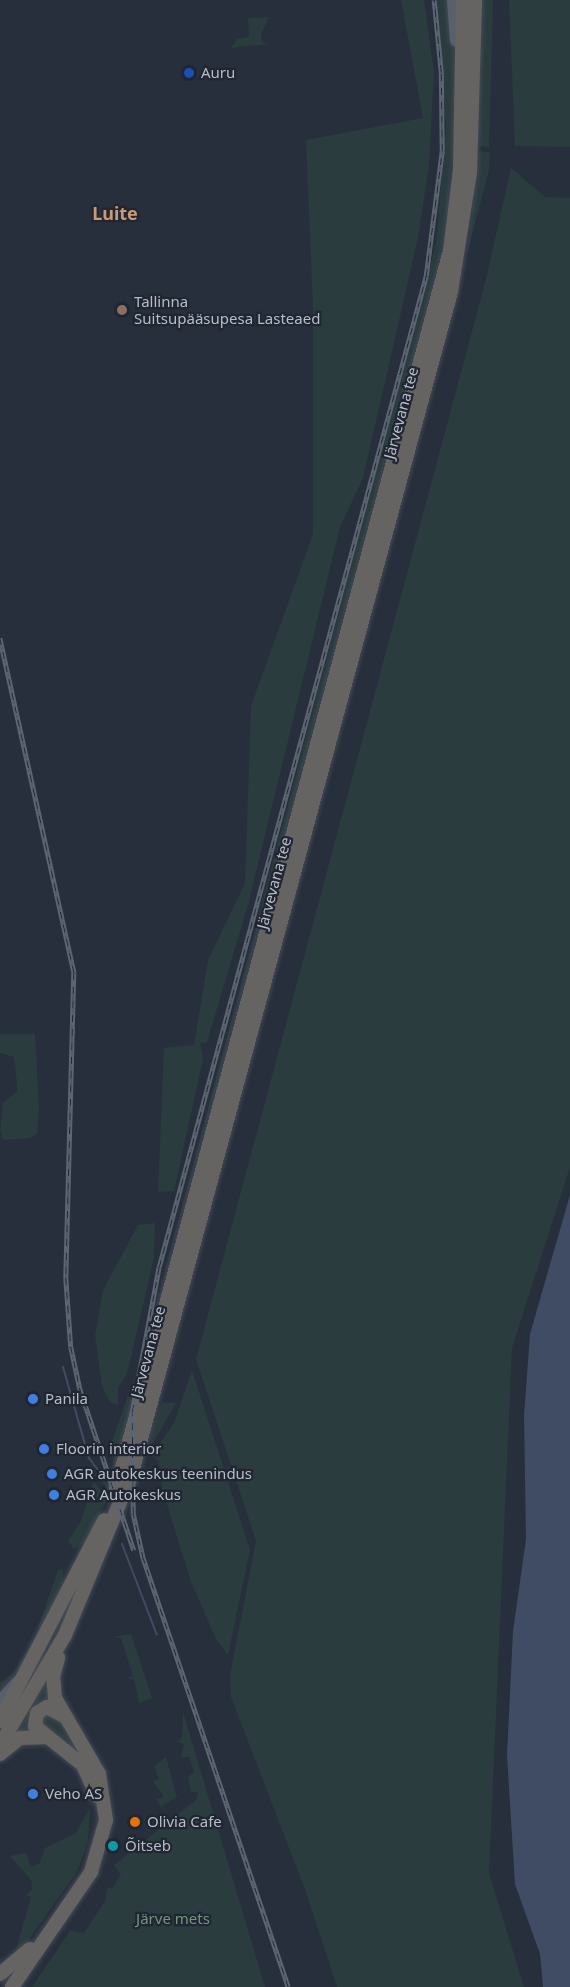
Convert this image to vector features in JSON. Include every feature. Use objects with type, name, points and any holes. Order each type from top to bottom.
[{"type":"highway","name":"Järvevana tee","points":[[0,1720],[30,1670],[108,1513],[130,1443],[448,260],[458,188],[463,0]]},
{"type":"highway","name":"Järvevana tee","points":[[0,1745],[65,1635],[131,1476],[451,292],[470,172],[475,0]]},
{"type":"highway","points":[[12,1987],[80,1891],[102,1842],[104,1789],[62,1715],[53,1677],[65,1635]]},
{"type":"highway","points":[[0,1974],[24,1957],[64,1901],[91,1854],[96,1834],[97,1795],[91,1780],[70,1751],[35,1726],[37,1713],[47,1707],[62,1715]]},
{"type":"highway","points":[[0,1754],[20,1738],[48,1737]]},
{"type":"main road","name":"Järvevana tee","points":[[454,0],[460,118]]},
{"type":"main road","points":[[0,1703],[30,1670]]},
{"type":"green space","points":[[401,0],[424,0],[434,72],[429,165],[418,238],[363,478],[340,527],[248,905],[207,1042],[200,1043],[203,1059],[174,1191],[158,1192],[164,1048],[194,1045],[208,960],[245,883],[251,706],[313,534],[313,309],[306,140],[423,118]]},
{"type":"green space","points":[[437,0],[451,0],[456,93],[448,208],[438,265],[138,1374],[436,243],[446,126]]},
{"type":"green space","points":[[481,0],[493,0],[489,148],[478,145],[477,131]]},
{"type":"green space","points":[[509,0],[570,0],[570,147],[515,146]]},
{"type":"green space","points":[[269,17],[261,34],[262,42],[269,44],[231,48],[237,39],[249,37],[248,18]]},
{"type":"green space","points":[[478,151],[490,152],[489,170],[467,255]]},
{"type":"green space","points":[[511,168],[545,197],[570,198],[570,1167],[512,1348],[489,1873],[524,1987],[337,1987],[306,1892],[231,1697],[230,1675],[256,1541],[196,1359],[485,283]]},
{"type":"green space","points":[[0,1034],[35,1034],[39,1111],[37,1133],[30,1138],[3,1140],[0,1131],[3,1103],[17,1091],[17,1083],[14,1057],[0,1053]]},
{"type":"green space","points":[[155,1223],[154,1258],[127,1374],[118,1388],[118,1405],[110,1402],[102,1386],[95,1335],[103,1290],[138,1225]]},
{"type":"green space","points":[[192,1370],[250,1550],[228,1655],[216,1639],[191,1582],[162,1488],[159,1462],[152,1455],[174,1423]]},
{"type":"green space","points":[[134,1378],[128,1430],[109,1496],[100,1479],[114,1467],[111,1444]]},
{"type":"green space","points":[[162,1402],[176,1403],[149,1450],[150,1438]]},
{"type":"green space","points":[[94,1481],[107,1500],[84,1543],[74,1549],[68,1541],[81,1521]]},
{"type":"green space","points":[[63,1569],[63,1585],[25,1660],[0,1694],[0,1682],[14,1672],[34,1639],[58,1570]]},
{"type":"green space","points":[[131,1634],[152,1698],[139,1703],[134,1680],[126,1678],[133,1676],[121,1638],[111,1637]]},
{"type":"green space","points":[[47,1678],[52,1702],[33,1731],[11,1737]]},
{"type":"green space","name":"Järve mets","points":[[183,1712],[265,1987],[32,1987],[70,1931],[84,1933],[105,1901],[107,1887],[112,1889],[121,1874],[114,1865],[196,1800],[198,1793],[191,1791],[188,1777],[194,1772],[189,1757],[181,1757],[184,1744],[176,1742],[182,1738]]},
{"type":"green space","points":[[44,1713],[58,1717],[85,1759],[44,1730],[39,1719]]},
{"type":"green space","points":[[166,1757],[177,1797],[162,1806],[164,1812],[156,1799],[164,1797],[153,1781],[159,1779],[154,1766]]},
{"type":"green space","points":[[90,1808],[88,1842],[77,1872],[19,1953],[16,1949],[31,1897],[26,1896],[32,1889],[31,1880],[10,1856],[26,1853],[31,1867],[39,1864],[45,1848],[76,1833]]},
{"type":"water","points":[[570,1195],[570,1987],[543,1987],[540,1954],[515,1884],[507,1755],[513,1631],[526,1539],[524,1416],[530,1334]]},
{"type":"waterway","points":[[63,1367],[89,1458],[98,1470]]},
{"type":"waterway","points":[[122,1544],[157,1635]]},
{"type":"railway","points":[[288,1987],[143,1559],[133,1514],[132,1412],[159,1267],[426,276],[442,151],[441,72],[434,0]]},
{"type":"railway","points":[[0,638],[74,973],[66,1278],[71,1347],[80,1389],[134,1550]]},
{"type":"place","name":"Auru","points":[[189,73]]},
{"type":"place","name":"Tallinna Suitsupääsupesa Lasteaed","points":[[122,310]]},
{"type":"place","name":"Panila","points":[[33,1399]]},
{"type":"place","name":"Floorin interior","points":[[44,1449]]},
{"type":"place","name":"AGR autokeskus teenindus","points":[[52,1474]]},
{"type":"place","name":"AGR Autokeskus","points":[[54,1495]]},
{"type":"place","name":"Veho AS","points":[[33,1794]]},
{"type":"place","name":"Olivia Cafe","points":[[135,1822]]},
{"type":"place","name":"Õitseb","points":[[113,1846]]},
{"type":"district","name":"Luite","points":[[115,213]]}]
